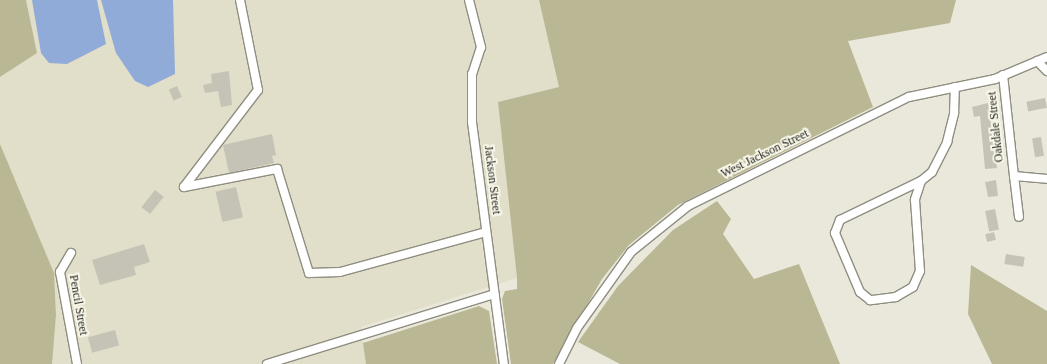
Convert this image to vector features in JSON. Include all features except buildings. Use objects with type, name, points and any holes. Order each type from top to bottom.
[{"type":"street","points":[[240,0],[258,90],[184,187],[277,169],[309,273],[340,272],[486,232]]},
{"type":"street","name":"Jackson Street","points":[[469,0],[481,47],[472,74],[472,115],[504,364]]},
{"type":"street","name":"West Jackson Street","points":[[559,364],[577,328],[631,252],[688,206],[909,97],[1003,75],[1047,56]]},
{"type":"street","points":[[1037,61],[1047,71]]},
{"type":"street","name":"Oakdale Street","points":[[1003,75],[1018,218]]},
{"type":"street","points":[[921,181],[915,200],[920,271],[913,287],[896,297],[870,300],[860,292],[835,233],[840,220],[921,181],[932,172],[947,142],[954,113],[955,87]]},
{"type":"street","name":"Oakdale Street","points":[[1014,176],[1047,179]]},
{"type":"street","name":"Pencil Street","points":[[70,253],[60,272],[77,364]]},
{"type":"street","points":[[267,364],[494,294]]},
{"type":"shaded area","points":[[0,0],[26,0],[37,53],[0,77]]},
{"type":"shaded area","points":[[26,0],[539,0],[560,87],[498,102],[517,278],[361,327],[366,364],[52,364],[56,315],[54,273],[0,144],[0,77],[37,53]]},
{"type":"shaded area","points":[[539,0],[956,0],[950,23],[848,41],[873,107],[678,205],[629,245],[602,279],[553,364],[511,364],[502,299],[505,291],[517,289],[517,278],[498,102],[559,87]]},
{"type":"shaded area","points":[[0,144],[54,273],[56,315],[52,364],[0,364]]},
{"type":"shaded area","points":[[717,201],[731,219],[723,234],[754,279],[799,264],[840,364],[620,364],[578,342],[618,286],[673,230]]},
{"type":"shaded area","points":[[971,265],[1047,311],[1047,364],[992,364],[968,314]]},
{"type":"shaded area","points":[[479,306],[489,311],[497,364],[366,364],[363,343]]},
{"type":"water","points":[[32,0],[97,0],[106,44],[67,64],[49,63],[41,53]]},
{"type":"water","points":[[101,0],[173,0],[175,74],[148,87],[135,81],[116,53]]}]
